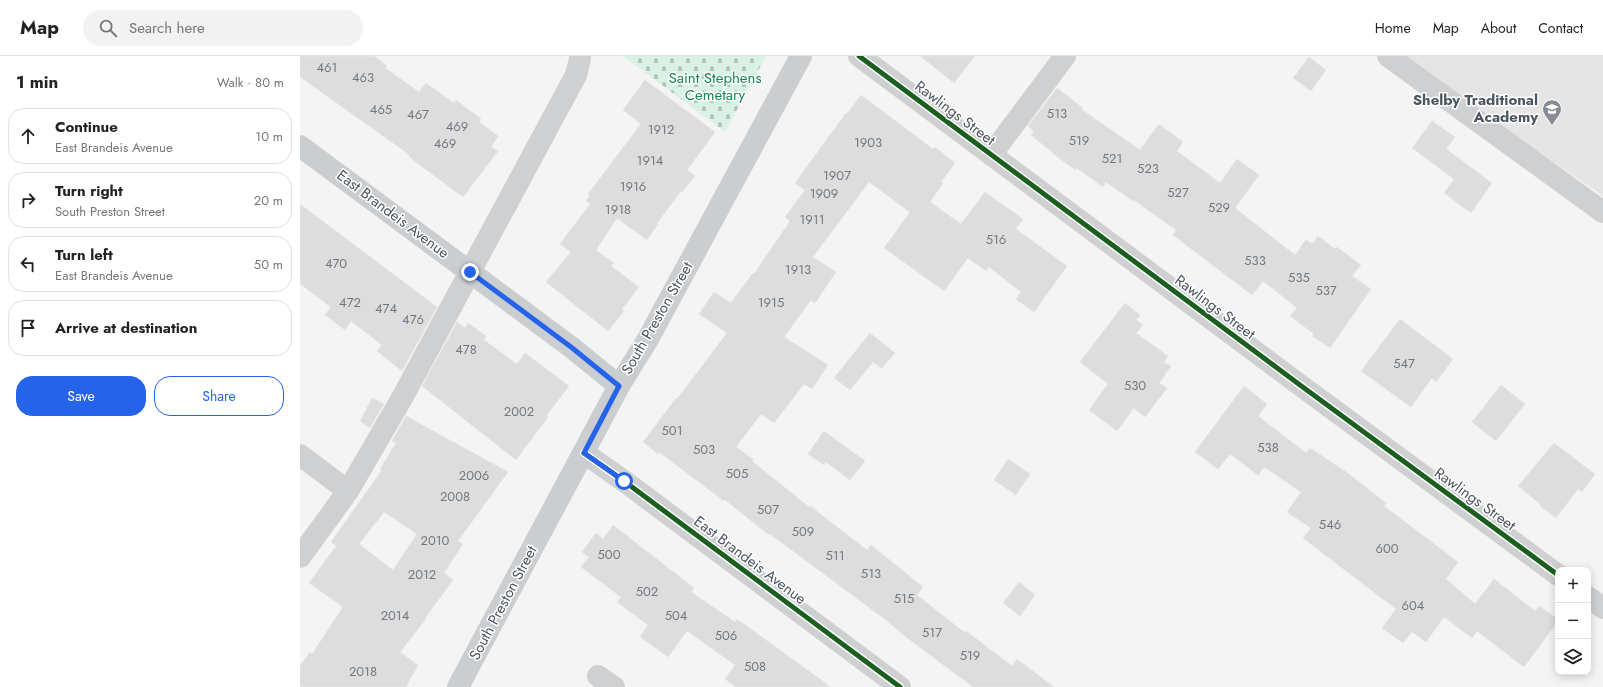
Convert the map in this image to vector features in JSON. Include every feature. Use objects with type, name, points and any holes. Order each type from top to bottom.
[{"type":"main road","name":"South Preston Street","points":[[458,687],[619,386],[648,339],[801,56]]},
{"type":"main road","name":"East Brandeis Avenue","points":[[300,146],[571,347],[619,386]]},
{"type":"street","points":[[300,557],[348,491],[402,398],[576,75],[580,56]]},
{"type":"street","name":"Rawlings Street","points":[[859,56],[1300,385],[1555,573]]},
{"type":"street","points":[[991,154],[1065,56]]},
{"type":"street","points":[[1388,56],[1603,212]]},
{"type":"street","name":"East Brandeis Avenue","points":[[584,453],[624,481],[900,687]]},
{"type":"street","points":[[300,455],[348,491]]},
{"type":"street","points":[[1591,599],[1603,608]]},
{"type":"shaded area","name":"Shelby Traditional Academy","points":[[1400,56],[1603,56],[1603,196]]},
{"type":"green space","name":"Saint Stephens Cemetary","points":[[623,56],[766,56],[725,132]]},
{"type":"building","points":[[300,56],[374,56],[387,66],[385,68],[419,92],[426,83],[454,103],[456,100],[481,119],[479,122],[498,136],[491,147],[498,151],[463,197],[413,160],[407,153],[300,77]]},
{"type":"building","points":[[920,56],[975,56],[954,83]]},
{"type":"building","points":[[1309,57],[1326,70],[1311,91],[1293,78]]},
{"type":"building","points":[[645,80],[715,132],[687,170],[695,176],[682,192],[681,191],[657,223],[658,224],[647,240],[617,218],[596,250],[614,263],[611,266],[639,287],[622,309],[624,311],[608,331],[546,282],[571,252],[560,244],[590,204],[586,201],[590,196],[588,194],[641,124],[623,110]]},
{"type":"building","points":[[1057,88],[1083,108],[1081,109],[1140,150],[1159,124],[1183,142],[1177,151],[1220,183],[1237,159],[1259,175],[1235,208],[1295,255],[1306,240],[1312,244],[1318,236],[1335,249],[1337,247],[1361,265],[1352,276],[1371,289],[1330,348],[1312,336],[1314,334],[1290,316],[1297,308],[1263,281],[1252,295],[1173,235],[1176,230],[1106,182],[1103,187],[1077,168],[1076,170],[1031,135],[1034,131],[1028,126]]},
{"type":"building","points":[[861,95],[933,149],[935,147],[955,163],[941,182],[943,183],[930,202],[961,224],[985,192],[1023,219],[1016,229],[1067,266],[1034,312],[1016,299],[1021,292],[989,267],[986,271],[968,258],[944,291],[884,248],[910,212],[869,182],[813,257],[836,272],[815,303],[811,300],[784,337],[828,365],[812,389],[804,384],[774,423],[761,414],[736,447],[754,460],[752,461],[809,507],[810,506],[867,550],[871,545],[923,587],[917,595],[965,633],[966,631],[1012,666],[1017,659],[1054,687],[973,687],[906,637],[886,620],[770,534],[769,535],[725,500],[724,501],[659,452],[658,454],[643,442],[727,333],[699,314],[714,292],[731,303],[753,273],[754,274],[790,221],[785,217],[805,190],[795,183],[846,113],[847,114]]},
{"type":"building","points":[[1432,121],[1455,137],[1446,149],[1492,183],[1471,213],[1444,193],[1454,179],[1412,148]]},
{"type":"building","points":[[300,204],[437,307],[402,371],[377,351],[382,345],[351,321],[345,330],[325,315],[331,307],[300,284]]},
{"type":"building","points":[[1125,303],[1140,315],[1136,320],[1143,325],[1136,333],[1168,356],[1164,362],[1171,366],[1159,383],[1167,388],[1145,417],[1134,408],[1117,431],[1089,410],[1108,384],[1080,362]]},
{"type":"building","points":[[1400,319],[1453,359],[1436,382],[1432,378],[1411,407],[1361,371]]},
{"type":"building","points":[[457,322],[465,328],[468,323],[486,336],[484,340],[517,364],[525,353],[569,386],[546,416],[548,417],[516,460],[422,386]]},
{"type":"building","points":[[870,333],[895,353],[882,368],[873,362],[850,390],[834,378]]},
{"type":"building","points":[[1501,385],[1525,404],[1496,441],[1472,422]]},
{"type":"building","points":[[1244,386],[1267,404],[1258,416],[1306,453],[1310,448],[1349,474],[1386,503],[1384,506],[1458,562],[1446,579],[1475,604],[1494,579],[1535,611],[1539,606],[1555,617],[1555,625],[1524,667],[1477,631],[1472,638],[1444,617],[1426,642],[1412,632],[1403,643],[1382,628],[1396,609],[1303,538],[1311,528],[1287,512],[1301,492],[1264,467],[1258,475],[1230,454],[1218,469],[1195,452]]},
{"type":"building","points":[[372,398],[384,404],[370,428],[360,421]]},
{"type":"building","points":[[406,416],[508,472],[458,541],[463,544],[444,573],[453,580],[425,618],[426,619],[400,652],[418,665],[406,687],[300,687],[300,666],[310,652],[312,654],[343,607],[309,583],[336,546],[331,542],[382,470],[380,469],[396,443],[392,441]],"holes":[[[384,512],[417,534],[393,570],[359,544]]]},
{"type":"building","points":[[824,431],[865,461],[850,480],[826,462],[824,465],[808,454]]},
{"type":"building","points":[[1554,443],[1595,474],[1582,492],[1578,489],[1556,518],[1518,486]]},
{"type":"building","points":[[1008,459],[1030,474],[1016,495],[994,480]]},
{"type":"building","points":[[613,525],[694,588],[691,592],[735,622],[737,619],[831,687],[736,687],[725,679],[735,665],[687,631],[668,657],[640,637],[648,625],[617,602],[621,597],[581,567],[589,557],[582,552],[596,533],[603,539]]},
{"type":"building","points":[[1019,582],[1035,595],[1020,616],[1003,603]]},
{"type":"cycle path","points":[[859,56],[1300,385],[1555,573]]},
{"type":"cycle path","points":[[584,453],[624,481],[900,687]]},
{"type":"place","name":"Shelby Traditional Academy","points":[[1552,126]]},
{"type":"route","points":[[470,272],[571,347],[619,386],[584,453],[624,481]]}]
